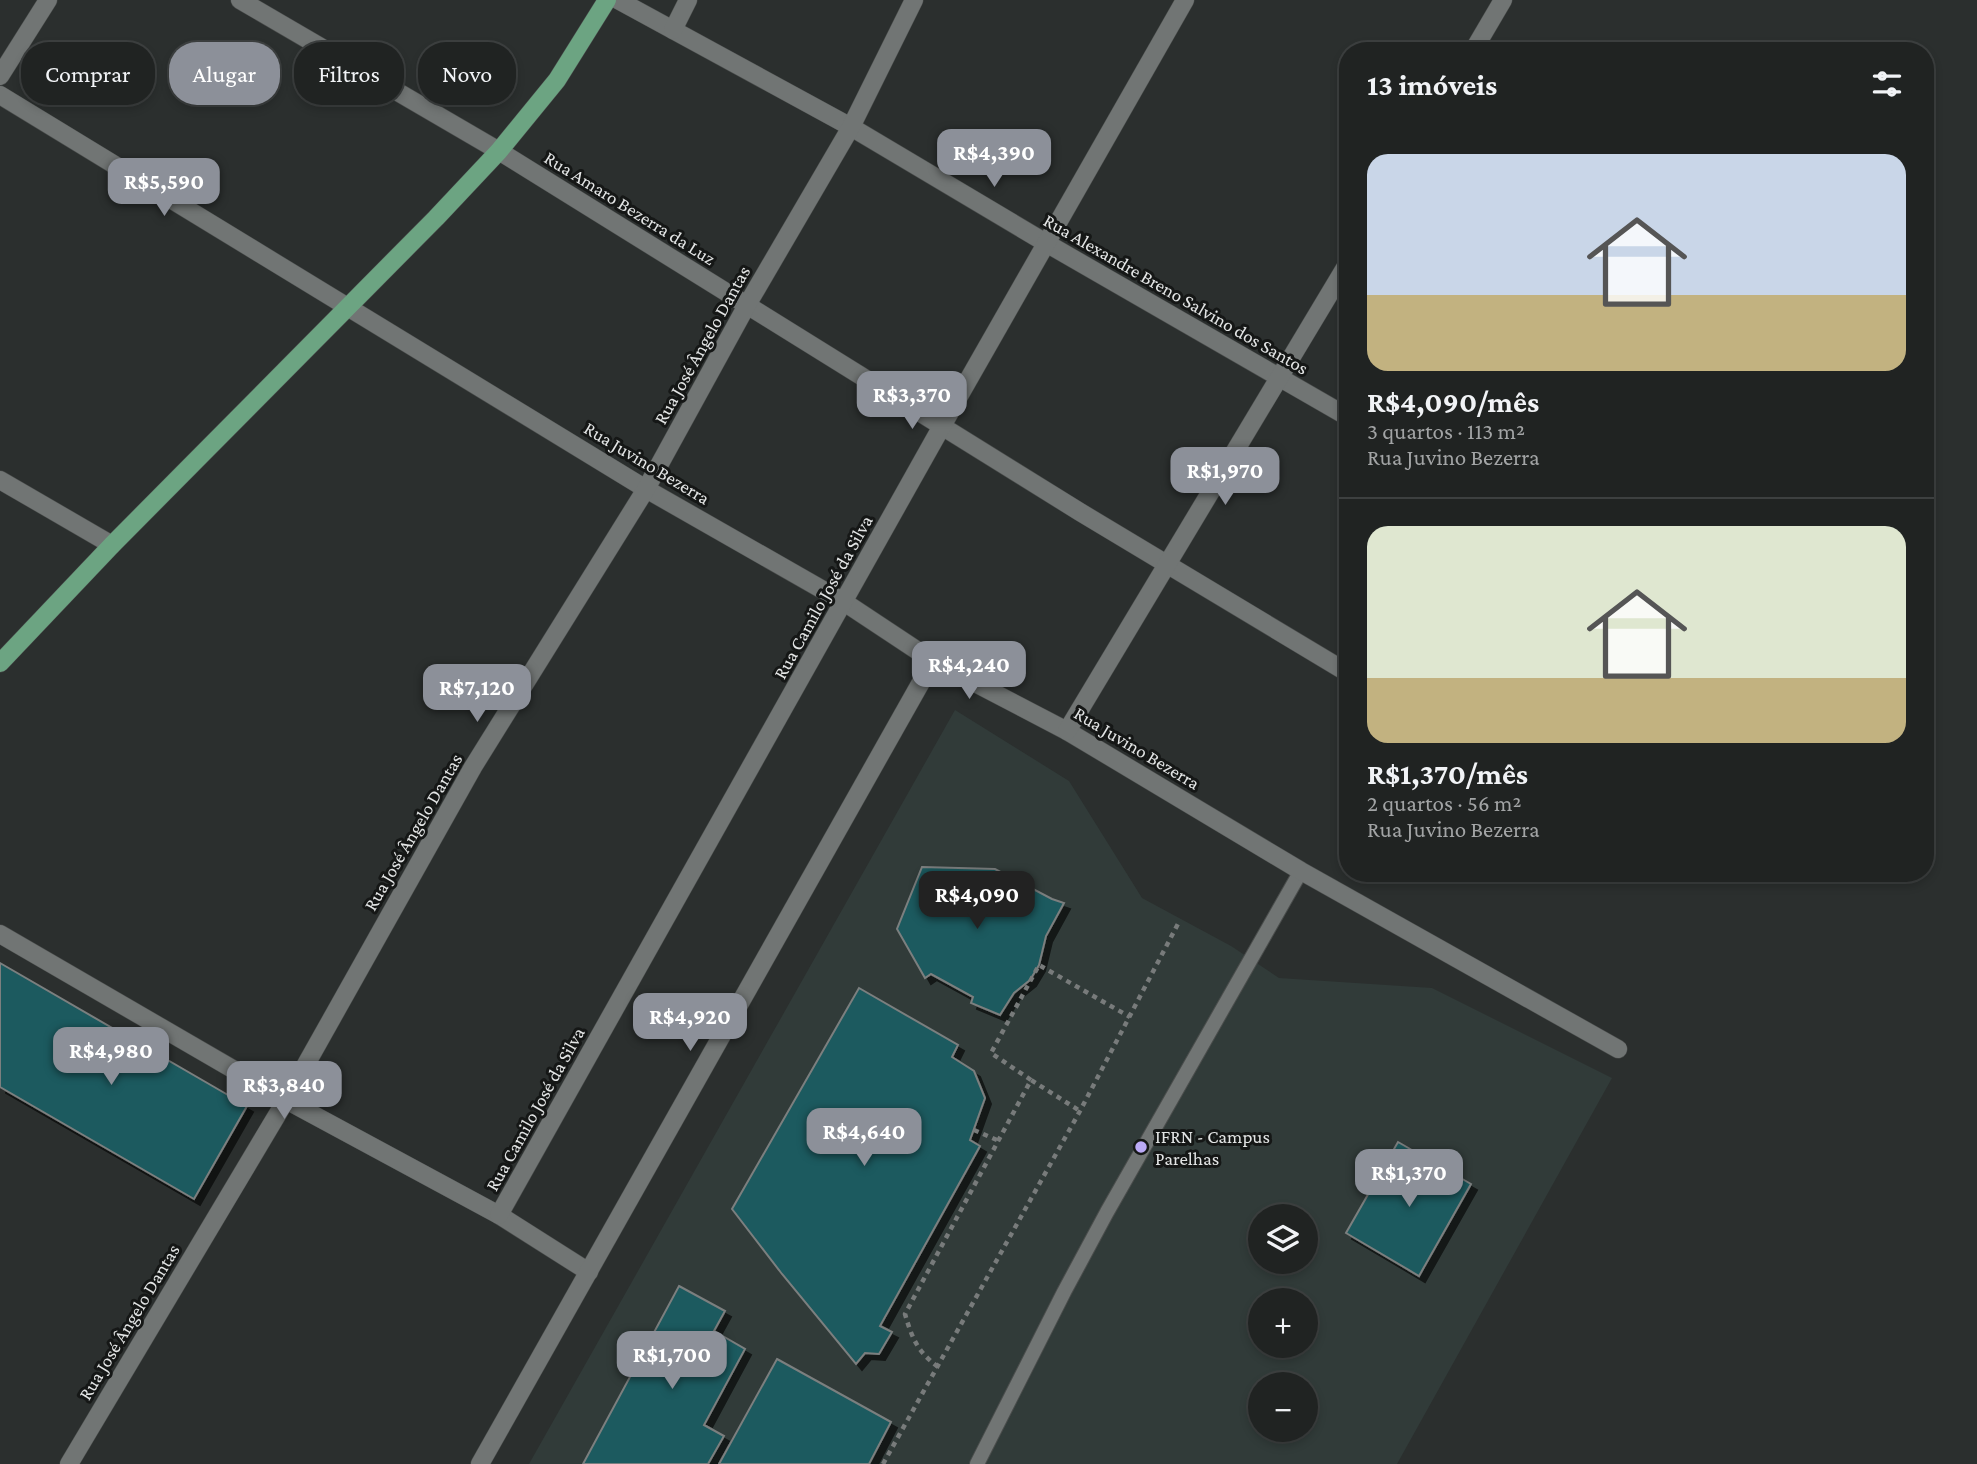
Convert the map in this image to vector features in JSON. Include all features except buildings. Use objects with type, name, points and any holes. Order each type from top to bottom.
[{"type":"main road","points":[[0,663],[112,545],[349,307],[499,151],[557,80],[607,0]]},
{"type":"street","points":[[0,76],[48,0]]},
{"type":"street","name":"Rua Amaro Bezerra da Luz","points":[[240,0],[499,151],[1168,565],[1339,668]]},
{"type":"street","name":"Rua Alexandre Breno Salvino dos Santos","points":[[618,0],[851,127],[1339,412]]},
{"type":"street","points":[[673,30],[688,0]]},
{"type":"street","name":"Rua José Ângelo Dantas","points":[[69,1464],[286,1100],[473,767],[646,489],[747,305],[851,127],[914,0]]},
{"type":"street","name":"Rua Camilo José da Silva","points":[[499,1215],[942,426],[1185,0]]},
{"type":"street","points":[[1478,42],[1503,0]]},
{"type":"street","name":"Rua Juvino Bezerra","points":[[0,96],[646,489],[844,602],[933,661],[1067,731],[1301,871],[1618,1049]]},
{"type":"street","points":[[1067,731],[1339,277]]},
{"type":"street","points":[[0,480],[112,545]]},
{"type":"street","points":[[480,1464],[933,661]]},
{"type":"street","points":[[0,934],[286,1100],[499,1215],[589,1272]]},
{"type":"lane","points":[[977,1464],[1107,1212],[1301,871]]},
{"type":"path","points":[[883,1464],[1080,1111],[1180,920]]},
{"type":"path","points":[[1080,1111],[991,1053],[1039,965],[1130,1017]]},
{"type":"path","points":[[938,1367],[925,1357],[912,1338],[905,1314],[1031,1080]]},
{"type":"path","points":[[974,1130],[998,1140]]},
{"type":"shaded area","name":"IFRN - Campus Parelhas","points":[[955,710],[1069,781],[1142,898],[1231,946],[1279,978],[1432,988],[1612,1078],[1397,1464],[529,1464]]},
{"type":"place","name":"IFRN - Campus Parelhas","points":[[1141,1147]]}]
